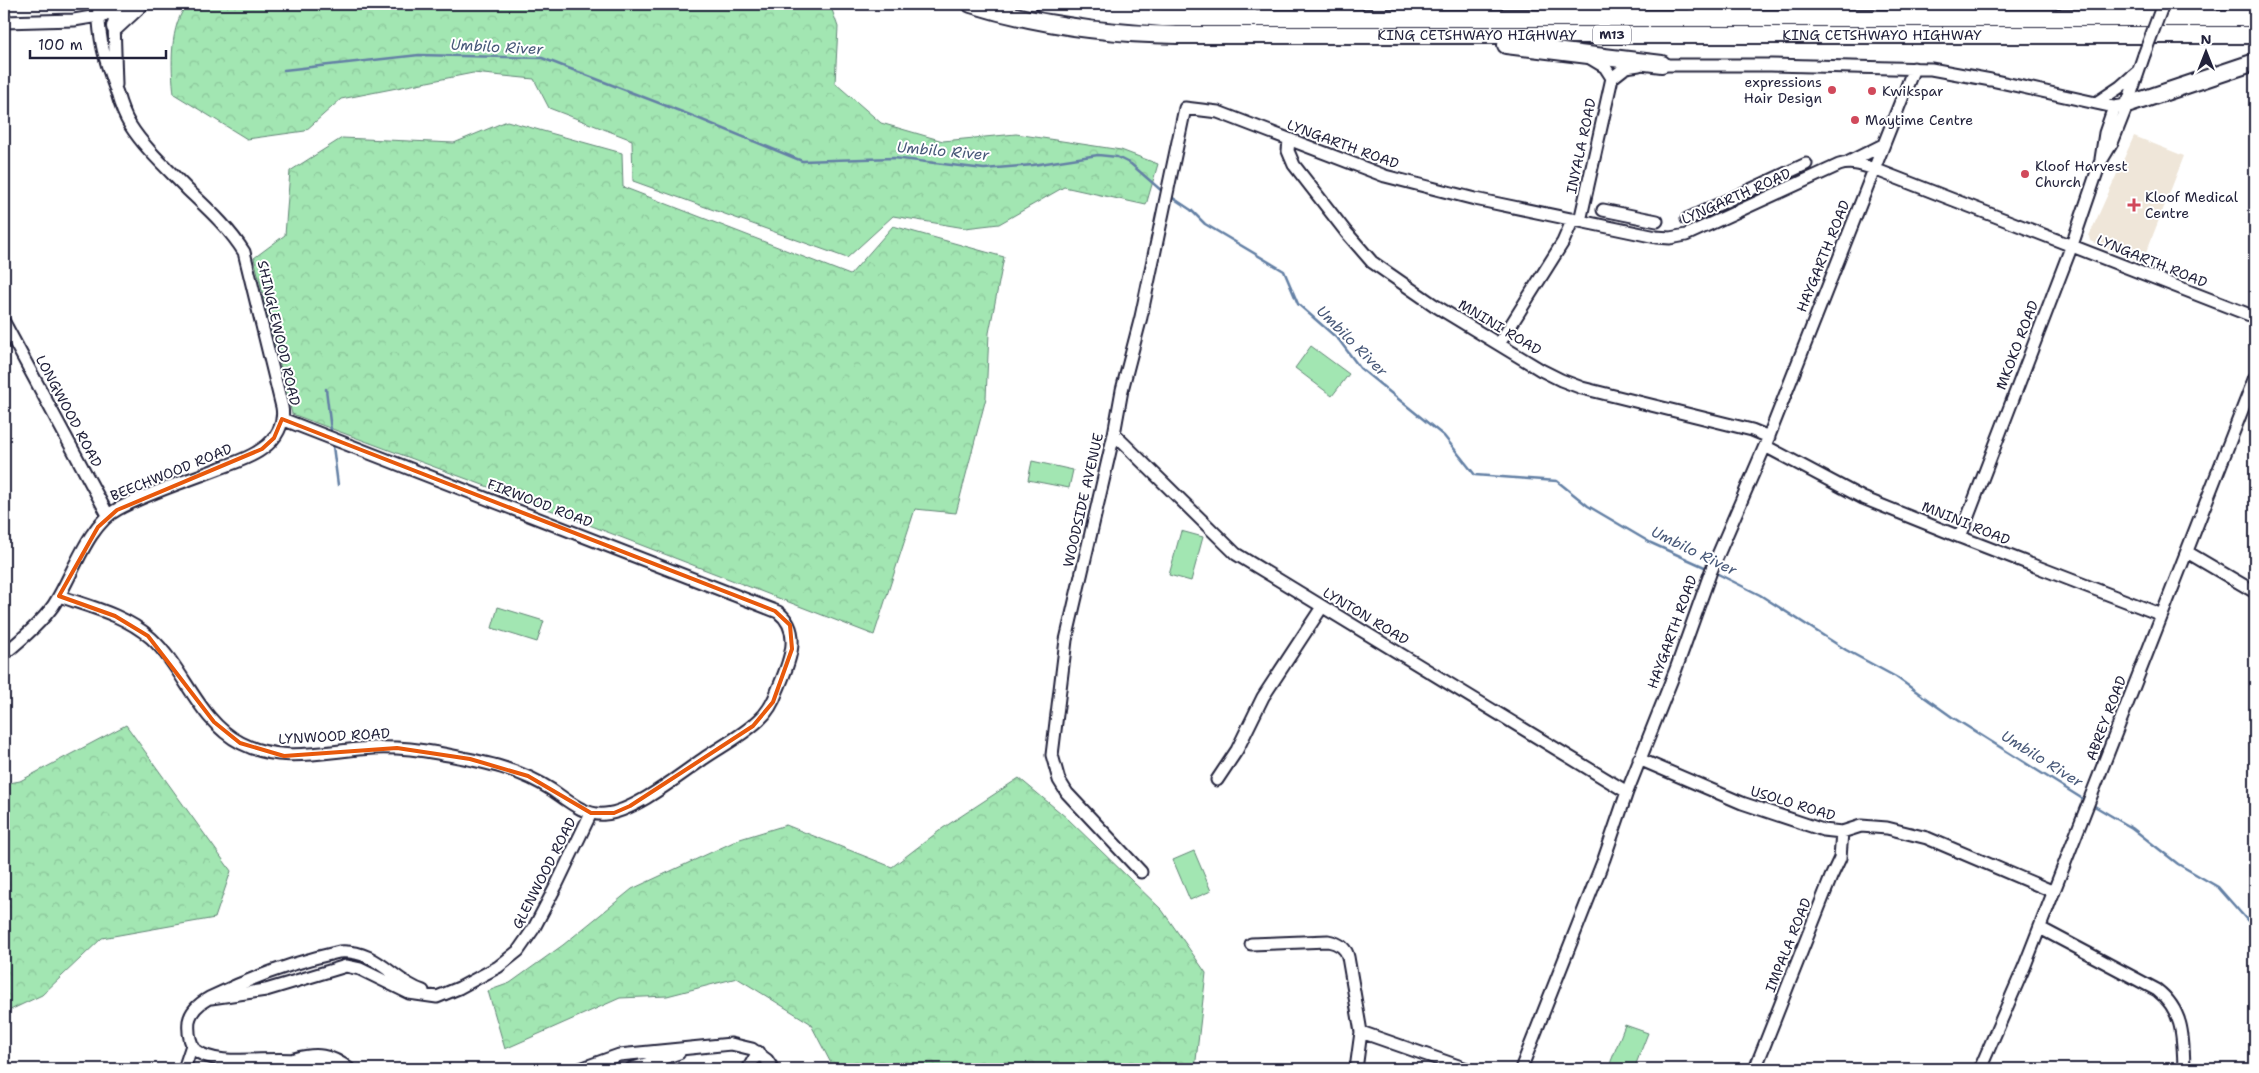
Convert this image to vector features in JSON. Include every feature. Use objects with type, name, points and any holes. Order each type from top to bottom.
[{"type":"highway","points":[[106,13],[134,4]]},
{"type":"highway","points":[[106,13],[140,4]]},
{"type":"highway","name":"KING CETSHWAYO HIGHWAY","points":[[971,4],[1044,22],[1120,33],[1186,36],[2255,36]]},
{"type":"highway","name":"KING CETSHWAYO HIGHWAY","points":[[1044,4],[1096,12],[1163,18],[2255,18]]},
{"type":"highway","points":[[1576,18],[1750,4]]},
{"type":"highway","points":[[1356,35],[1525,46],[1662,64]]},
{"type":"highway","points":[[2121,106],[2255,62]]},
{"type":"street","name":"MKOKO ROAD","points":[[1960,538],[2072,245],[2100,163],[2112,143],[2121,106],[2138,71],[2163,4]]},
{"type":"street","points":[[4,22],[74,20],[106,13]]},
{"type":"street","name":"SHINGLEWOOD ROAD","points":[[106,13],[116,91]]},
{"type":"street","name":"SHINGLEWOOD ROAD","points":[[106,13],[105,60],[126,119],[143,143],[220,220],[244,252],[282,407],[282,419]]},
{"type":"street","points":[[1584,55],[1605,66],[1612,78],[1621,69],[1630,66],[1662,64],[1914,68],[1955,72],[2096,104],[2121,106]]},
{"type":"street","name":"HAYGARTH ROAD","points":[[1521,1069],[1616,827],[1627,792],[1676,669],[1702,594],[1767,441],[1914,68]]},
{"type":"street","points":[[2096,104],[2138,71]]},
{"type":"street","name":"INYALA ROAD","points":[[1499,344],[1577,220],[1612,78]]},
{"type":"street","name":"LYNGARTH ROAD","points":[[1185,108],[1218,112],[1385,176],[1475,199],[1656,237],[1676,237],[1720,220],[1847,162],[1874,169],[2255,317]]},
{"type":"street","name":"WOODSIDE AVENUE","points":[[1142,872],[1067,793],[1059,780],[1052,755],[1066,640],[1114,434],[1122,390],[1141,317],[1185,108]]},
{"type":"street","name":"MNINI ROAD","points":[[1289,140],[1288,151],[1294,165],[1367,258],[1434,305],[1541,370],[1570,384],[1665,410],[1752,430],[1767,441],[1864,498],[1960,538],[2162,615]]},
{"type":"street","points":[[1847,162],[1883,146]]},
{"type":"street","points":[[1687,219],[1806,164]]},
{"type":"street","points":[[1714,207],[1720,220]]},
{"type":"street","points":[[1603,210],[1657,221]]},
{"type":"street","points":[[1619,229],[1622,215]]},
{"type":"street","points":[[2227,306],[2255,312]]},
{"type":"street","name":"LONGWOOD ROAD","points":[[4,322],[108,515]]},
{"type":"street","name":"ABREY ROAD","points":[[1980,1069],[2040,928],[2255,376]]},
{"type":"street","name":"BEECHWOOD ROAD","points":[[4,654],[36,625],[59,596],[93,534],[108,515],[126,505],[252,455],[274,438],[282,419]]},
{"type":"street","name":"FIRWOOD ROAD","points":[[282,419],[778,612],[785,618],[792,633],[791,653],[773,702],[761,718],[726,744],[630,806],[614,813],[591,813]]},
{"type":"street","name":"LYNTON ROAD","points":[[1114,434],[1236,554],[1627,792]]},
{"type":"street","points":[[2186,552],[2255,592]]},
{"type":"street","name":"LYNWOOD ROAD","points":[[59,596],[115,616],[141,630],[166,655],[214,722],[234,739],[255,750],[284,756],[372,748],[408,749],[437,753],[494,765],[523,774],[591,813]]},
{"type":"street","points":[[1216,780],[1237,750],[1263,696],[1322,607]]},
{"type":"street","name":"USOLO ROAD","points":[[1639,760],[1742,803],[1823,830],[1842,832],[1861,826],[1902,831],[1963,852],[2054,892]]},
{"type":"street","name":"GLENWOOD ROAD","points":[[211,998],[266,990],[346,966],[360,969],[409,993],[437,997],[448,993],[498,967],[518,951],[534,928],[591,813]]},
{"type":"street","name":"IMPALA ROAD","points":[[1754,1069],[1840,858],[1842,832]]},
{"type":"street","points":[[2040,928],[2157,990],[2169,1000],[2174,1008],[2182,1032],[2184,1069]]},
{"type":"street","points":[[1252,944],[1328,942],[1340,945],[1347,953],[1360,1032],[1356,1069]]},
{"type":"street","points":[[330,1069],[303,1056],[278,1064],[243,1068],[222,1067],[204,1060],[192,1045],[189,1033],[192,1014],[211,998],[262,975],[317,958],[345,952],[358,954],[374,960],[420,990],[448,993]]},
{"type":"street","points":[[1360,1032],[1435,1064],[1467,1069]]},
{"type":"street","points":[[580,1069],[619,1055],[730,1044],[744,1046],[758,1052],[773,1069]]},
{"type":"street","points":[[184,1069],[192,1045]]},
{"type":"street","points":[[631,1069],[690,1049]]},
{"type":"street","points":[[748,1069],[758,1052]]},
{"type":"street","points":[[315,1062],[338,1060],[349,1069]]},
{"type":"highlighted area","points":[[282,419],[775,611],[790,625],[792,649],[773,702],[753,726],[630,806],[614,813],[591,813],[528,776],[470,759],[397,748],[284,756],[240,743],[214,722],[148,636],[115,616],[59,596],[98,527],[117,510],[262,449],[274,438]]},
{"type":"shaded area","name":"Kloof Medical Centre","points":[[2134,136],[2184,156],[2142,263],[2090,241],[2089,236]]},
{"type":"green space","points":[[188,4],[830,4],[838,27],[835,83],[881,123],[943,141],[1016,134],[1121,150],[1158,164],[1146,205],[1064,187],[999,224],[965,228],[893,216],[847,258],[633,181],[632,140],[549,108],[534,79],[473,73],[341,99],[305,131],[247,139],[174,94],[172,59],[174,34],[177,23]]},
{"type":"green space","points":[[507,121],[622,153],[623,187],[850,275],[893,226],[1004,257],[989,333],[986,398],[956,513],[915,509],[874,635],[553,511],[292,414],[254,258],[285,235],[290,171],[342,138],[454,143]]},
{"type":"green space","points":[[1311,346],[1349,374],[1332,396],[1295,368]]},
{"type":"green space","points":[[1032,461],[1073,470],[1069,488],[1028,480]]},
{"type":"green space","points":[[1181,531],[1203,537],[1191,581],[1169,575]]},
{"type":"green space","points":[[498,607],[544,621],[537,642],[492,628]]},
{"type":"green space","points":[[126,725],[231,871],[215,918],[102,938],[42,995],[4,1013],[4,784],[20,781]]},
{"type":"green space","points":[[1019,778],[1067,818],[1162,910],[1206,973],[1195,1069],[834,1069],[810,1023],[737,978],[667,996],[620,998],[505,1049],[488,991],[510,983],[563,945],[632,889],[740,839],[786,825],[892,867],[943,828]]},
{"type":"green space","points":[[1194,851],[1211,891],[1190,900],[1173,860]]},
{"type":"green space","points":[[1625,1025],[1648,1033],[1634,1069],[1608,1069]]},
{"type":"waterway","name":"Umbilo River","points":[[284,70],[419,55],[542,58],[690,115],[802,161],[894,158],[984,169],[1033,165],[1098,155],[1117,157],[1131,164],[1163,192]]},
{"type":"waterway","name":"Umbilo River","points":[[1170,196],[1191,210],[1205,224],[1284,271],[1298,304],[1339,340],[1360,368],[1444,436],[1475,475],[1557,481],[1588,506],[1651,543],[1709,569]]},
{"type":"waterway","points":[[326,389],[331,430]]},
{"type":"waterway","points":[[333,446],[338,485]]},
{"type":"waterway","name":"Umbilo River","points":[[1714,572],[1760,595],[1846,650],[1896,677],[1952,717],[2086,801]]},
{"type":"waterway","name":"Umbilo River","points":[[2091,804],[2132,828],[2178,864],[2218,887],[2255,929]]},
{"type":"place","name":"expressions Hair Design","points":[[1832,90]]},
{"type":"place","name":"Kwikspar","points":[[1872,91]]},
{"type":"place","name":"Maytime Centre","points":[[1855,120]]},
{"type":"place","name":"Kloof Harvest Church","points":[[2025,174]]},
{"type":"place","name":"Kloof Medical Centre","points":[[2134,205]]}]
